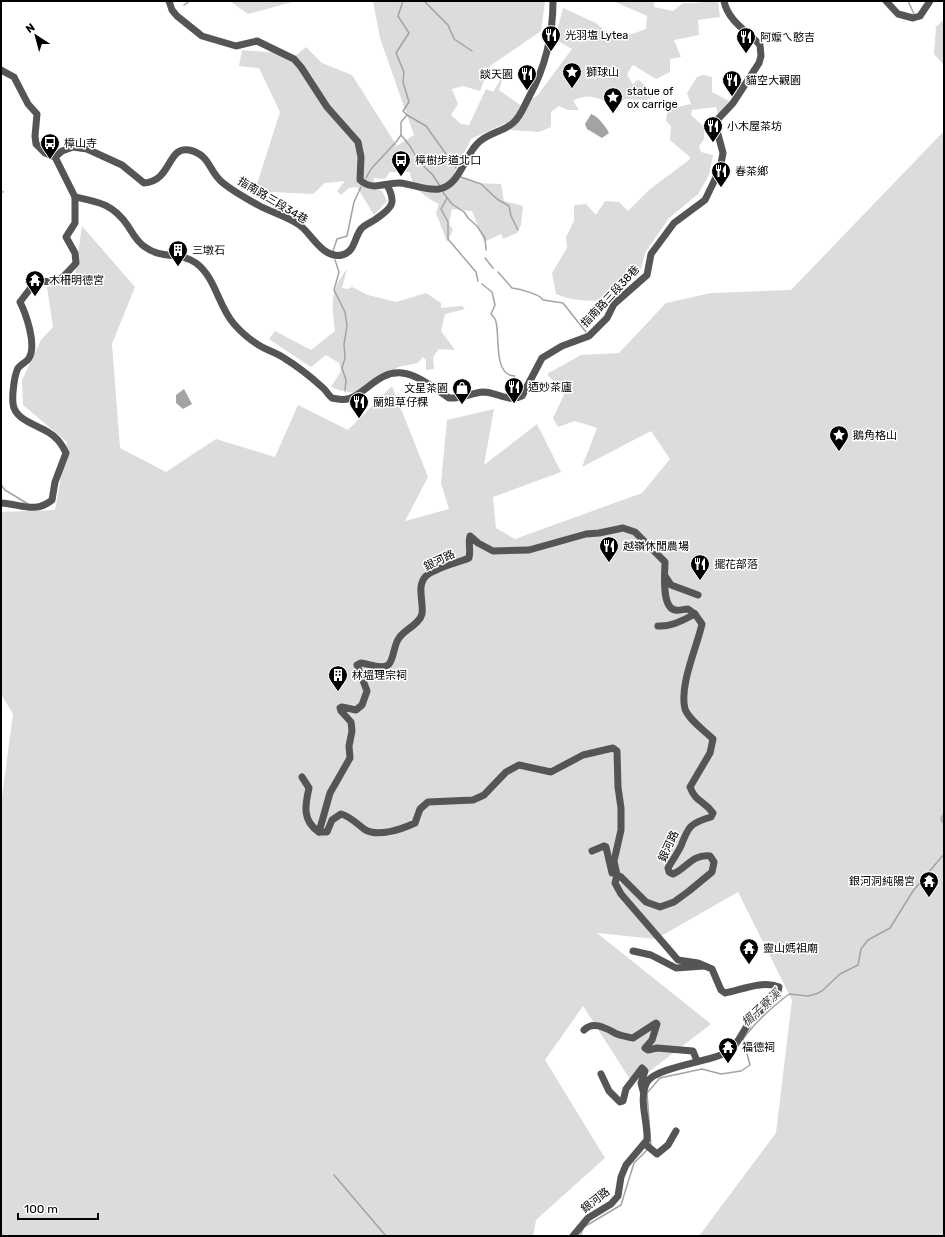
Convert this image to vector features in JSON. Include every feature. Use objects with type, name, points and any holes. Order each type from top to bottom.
[{"type":"street","points":[[169,1],[172,10],[177,16],[202,36],[236,46],[257,41],[294,59],[301,67],[327,107],[358,142],[361,156],[360,180],[365,184],[372,186],[400,183],[438,189],[446,186],[457,176],[478,143],[514,122],[535,88],[550,44],[553,19],[553,1]]},
{"type":"street","name":"指南路三段38巷","points":[[75,197],[102,203],[110,207],[120,215],[136,239],[158,255],[181,257],[197,264],[207,275],[224,311],[235,325],[261,347],[289,362],[324,388],[332,398],[350,399],[367,386],[389,374],[403,373],[415,377],[449,398],[484,392],[506,398],[518,398],[522,396],[542,358],[562,346],[589,336],[607,318],[614,304],[646,275],[651,254],[674,223],[705,200],[720,169],[723,153],[716,127],[718,119],[733,104],[761,56],[760,46],[726,10],[724,1]]},
{"type":"street","points":[[886,1],[898,14],[906,18],[920,16],[930,1]]},
{"type":"street","points":[[1,70],[14,77],[28,104],[38,114],[34,136],[36,144],[45,153],[55,157],[75,197],[75,223],[66,238],[75,253],[76,263],[61,280],[49,282],[36,281],[27,290],[20,302],[26,314],[32,347],[30,358],[18,368],[12,398],[16,412],[32,425],[49,432],[61,442],[66,453],[55,482],[52,500],[44,507],[33,508],[1,503]]},
{"type":"street","name":"指南路三段34巷","points":[[55,157],[62,151],[73,147],[87,149],[122,165],[144,182],[153,182],[161,177],[173,156],[181,151],[188,150],[202,155],[209,162],[215,174],[222,182],[258,205],[301,227],[319,245],[332,255],[342,255],[349,251],[361,229],[386,212],[393,202],[393,195],[387,185]]},
{"type":"street","name":"銀河路","points":[[319,832],[330,793],[350,758],[349,746],[352,731],[351,722],[340,711],[340,708],[342,707],[356,710],[362,705],[367,690],[357,665],[361,663],[380,667],[387,666],[392,661],[394,646],[399,637],[404,631],[418,622],[422,614],[421,583],[431,574],[469,558],[471,551],[469,541],[470,536],[478,543],[493,551],[529,550],[586,534],[623,528],[635,532],[665,562],[665,596],[670,607],[675,610],[688,609],[695,614],[702,624],[690,663],[685,697],[686,710],[713,739],[710,753],[690,787],[694,797],[708,806],[713,813],[711,817],[701,820],[685,833],[680,847],[668,868],[669,872],[673,874],[679,872],[690,860],[702,855],[710,856],[714,862],[712,872],[674,902],[660,907],[646,902],[621,877],[617,875]]},
{"type":"street","points":[[664,576],[671,585],[698,595]]},
{"type":"street","points":[[658,626],[665,627],[678,623],[695,614]]},
{"type":"street","points":[[302,777],[309,788],[305,808],[310,824],[319,832],[327,832],[332,820],[341,814],[350,817],[366,830],[397,831],[415,823],[420,809],[428,802],[473,800],[484,795],[506,772],[519,765],[552,772],[583,755],[613,748],[617,751],[618,787],[621,808],[621,830],[614,861],[617,875],[615,883]]},
{"type":"street","points":[[592,851],[604,846],[606,847],[615,883],[621,894],[678,960],[712,968],[721,990],[725,993],[757,986],[772,985],[779,988],[778,994],[774,999],[748,1022],[734,1048],[717,1057],[697,1061],[652,1076],[648,1080],[643,1092]]},
{"type":"street","points":[[633,951],[651,955],[676,968],[706,966]]},
{"type":"street","points":[[584,1030],[592,1026],[605,1027],[618,1035],[633,1038],[656,1023],[657,1024],[652,1040],[645,1048],[648,1050],[657,1048],[693,1051],[697,1061]]},
{"type":"street","points":[[601,1074],[609,1091],[620,1102],[624,1102],[626,1088],[642,1068],[645,1071],[642,1083],[647,1132],[645,1144],[657,1154],[668,1145],[676,1131]]},
{"type":"street","name":"銀河路","points":[[573,1236],[588,1218],[611,1204],[618,1196],[621,1177],[626,1165],[634,1154],[645,1144]]},
{"type":"shaded area","points":[[230,1],[296,1],[248,14]]},
{"type":"shaded area","points":[[373,1],[545,1],[541,31],[490,66],[480,91],[463,86],[452,89],[458,104],[451,115],[461,124],[469,125],[486,89],[493,92],[505,72],[499,90],[520,105],[537,96],[572,49],[555,39],[563,8],[596,23],[615,40],[646,29],[647,16],[613,1],[654,1],[654,7],[673,11],[683,3],[718,1],[720,17],[698,20],[699,35],[674,40],[681,57],[670,59],[670,72],[656,79],[633,65],[627,74],[633,85],[638,79],[655,96],[646,100],[625,99],[613,106],[594,97],[578,98],[573,101],[579,110],[568,110],[559,106],[551,112],[551,127],[539,132],[510,130],[506,123],[471,139],[454,173],[476,183],[501,184],[504,201],[523,206],[521,225],[517,233],[503,239],[501,234],[484,242],[472,211],[452,209],[449,224],[453,230],[447,242],[436,213],[439,204],[429,199],[416,187],[410,172],[390,172],[385,179],[374,178],[373,188],[382,191],[387,201],[374,215],[357,187],[349,188],[341,195],[337,191],[345,181],[325,183],[313,194],[274,192],[256,196],[257,184],[280,112],[259,68],[239,66],[242,50],[278,53],[293,58],[306,47],[322,63],[352,75],[397,146],[414,135],[380,38]]},
{"type":"shaded area","points":[[944,19],[943,64],[934,54],[936,27]]},
{"type":"shaded area","points":[[703,75],[712,77],[712,92],[729,101],[718,114],[716,107],[692,110],[691,115],[704,127],[704,139],[699,146],[701,152],[713,155],[709,175],[698,194],[669,218],[645,253],[641,269],[611,300],[576,300],[556,294],[552,273],[567,248],[566,237],[574,221],[574,205],[586,204],[596,215],[605,201],[619,202],[628,211],[649,190],[689,160],[690,157],[670,140],[671,126],[666,121],[667,113],[673,108],[691,104],[687,93],[697,77]]},
{"type":"shaded area","points":[[591,114],[599,119],[609,133],[602,138],[587,129],[585,124]]},
{"type":"shaded area","points":[[944,131],[944,1236],[699,1236],[776,1133],[792,1000],[738,892],[656,939],[597,933],[711,1024],[633,1084],[583,1006],[545,1060],[605,1158],[536,1220],[533,1236],[1,1236],[1,830],[2,797],[13,714],[1,694],[1,512],[55,510],[67,442],[23,405],[22,380],[41,340],[53,327],[47,287],[74,283],[82,226],[135,287],[112,344],[120,448],[166,472],[216,439],[275,457],[298,405],[348,430],[392,386],[428,477],[405,521],[449,509],[441,483],[447,420],[494,409],[484,465],[537,424],[561,472],[493,497],[496,528],[515,539],[642,493],[670,459],[651,431],[582,467],[597,428],[575,421],[558,427],[553,418],[564,395],[547,374],[581,355],[619,353],[666,303],[711,293],[791,290]]},
{"type":"shaded area","points":[[347,269],[342,288],[348,289],[352,287],[368,295],[396,302],[426,293],[441,303],[441,308],[462,306],[465,309],[445,314],[441,331],[455,350],[439,349],[433,357],[434,369],[426,370],[426,360],[423,357],[418,363],[398,367],[364,393],[347,392],[346,389],[342,391],[331,387],[341,371],[339,363],[326,355],[311,367],[269,339],[275,331],[311,350],[335,331],[333,298],[337,284]]},
{"type":"shaded area","points":[[184,389],[192,404],[183,409],[176,403],[176,395]]},
{"type":"waterway","points":[[184,5],[190,1]]},
{"type":"waterway","points":[[366,178],[371,169],[401,135],[401,122],[407,115],[403,111],[409,102],[403,82],[404,72],[396,53],[409,33],[398,16],[403,1]]},
{"type":"waterway","points":[[424,1],[448,25],[454,39],[472,51]]},
{"type":"waterway","points":[[908,1],[914,14]]},
{"type":"waterway","points":[[407,115],[426,126],[456,168]]},
{"type":"waterway","points":[[401,135],[410,146],[419,162],[432,174],[440,186]]},
{"type":"waterway","points":[[461,177],[481,184],[497,199],[509,206],[511,216],[518,230]]},
{"type":"waterway","points":[[333,251],[337,239],[347,236],[354,202],[361,187]]},
{"type":"waterway","points":[[442,191],[452,204],[464,212],[477,226],[485,238],[486,250]]},
{"type":"waterway","points":[[447,198],[441,209],[448,222],[448,239],[476,272],[478,281]]},
{"type":"waterway","points":[[485,258],[493,268]]},
{"type":"waterway","points":[[335,260],[339,272],[334,290],[345,312],[347,326],[344,344],[345,358],[342,368],[346,380],[345,391]]},
{"type":"waterway","points":[[498,272],[512,288],[534,294],[543,300],[563,303],[586,332]]},
{"type":"waterway","points":[[482,284],[492,292],[495,305],[491,314],[496,321],[500,363],[503,370],[508,374],[515,376]]},
{"type":"waterway","points":[[1,485],[5,490],[28,504]]},
{"type":"waterway","name":"楣子寮溪","points":[[944,813],[941,819],[944,824]]},
{"type":"waterway","name":"楣子寮溪","points":[[651,1147],[647,1093],[660,1078],[702,1069],[721,1074],[741,1071],[750,1065],[743,1039],[753,1026],[789,994],[808,996],[816,994],[822,991],[840,974],[858,965],[861,949],[868,940],[890,928],[913,891],[944,854]]},
{"type":"waterway","name":"楣子寮溪","points":[[580,1236],[584,1227],[621,1205],[634,1163],[648,1149]]},
{"type":"waterway","points":[[334,1175],[386,1236]]},
{"type":"place","name":"光羽塩 Lytea","points":[[551,52]]},
{"type":"place","name":"阿嬤ㄟ憨吉","points":[[746,54]]},
{"type":"place","name":"獅球山","points":[[572,89]]},
{"type":"place","name":"談天園","points":[[527,91]]},
{"type":"place","name":"貓空大觀園","points":[[732,97]]},
{"type":"place","name":"statue of ox carrige","points":[[613,114]]},
{"type":"place","name":"小木屋茶坊","points":[[713,143]]},
{"type":"place","name":"樟山寺","points":[[50,160]]},
{"type":"place","name":"樟樹步道北口","points":[[401,177]]},
{"type":"place","name":"春茶鄉","points":[[721,188]]},
{"type":"place","name":"三墩石","points":[[178,267]]},
{"type":"place","name":"木柵明德宮","points":[[35,297]]},
{"type":"place","name":"迺妙茶廬","points":[[514,404]]},
{"type":"place","name":"文星茶園","points":[[462,405]]},
{"type":"place","name":"蘭姐草仔粿","points":[[359,419]]},
{"type":"place","name":"鵝角格山","points":[[839,452]]},
{"type":"place","name":"越嶺休閒農場","points":[[609,563]]},
{"type":"place","name":"擺花部落","points":[[700,581]]},
{"type":"place","name":"林塭理宗祠","points":[[338,692]]},
{"type":"place","name":"銀河洞純陽宮","points":[[929,898]]},
{"type":"place","name":"靈山媽祖廟","points":[[749,965]]},
{"type":"place","name":"福德祠","points":[[728,1064]]}]
